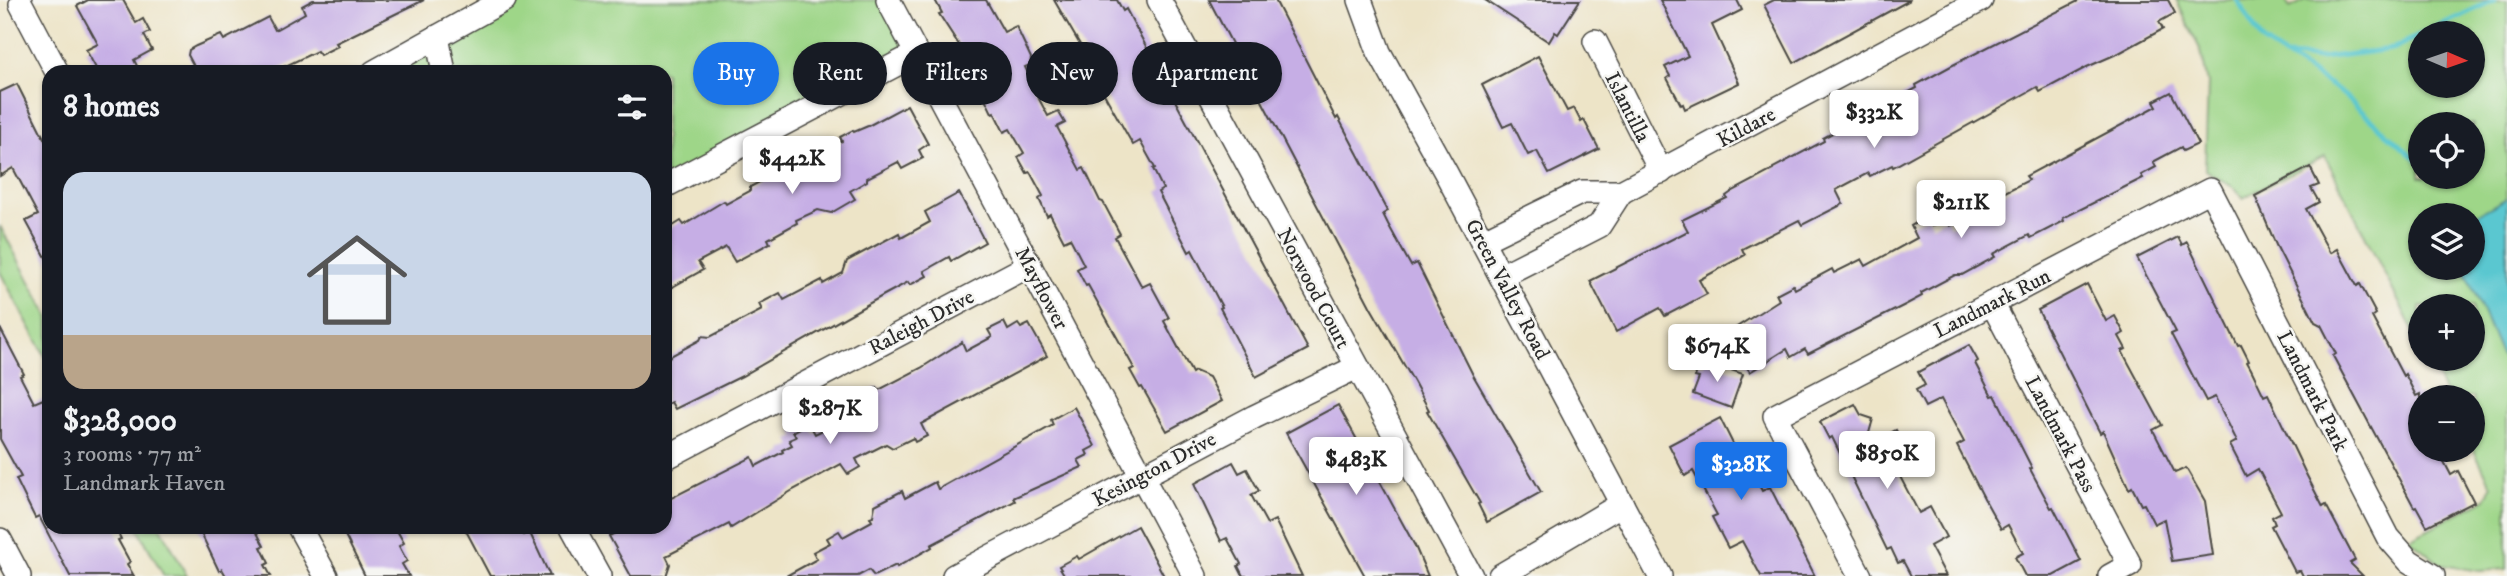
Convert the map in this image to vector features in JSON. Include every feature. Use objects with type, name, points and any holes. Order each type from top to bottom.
[{"type":"street","points":[[387,65],[504,0]]},
{"type":"street","name":"Mayflower","points":[[888,0],[910,42]]},
{"type":"street","name":"Norwood Court","points":[[1159,0],[1471,576]]},
{"type":"street","name":"Green Valley Road","points":[[1360,0],[1379,51],[1660,576]]},
{"type":"street","name":"Kildare","points":[[1482,241],[1583,192],[1621,192],[1981,0]]},
{"type":"street","points":[[21,4],[53,65]]},
{"type":"street","points":[[437,37],[443,65]]},
{"type":"street","name":"Islantilla","points":[[1595,41],[1661,172]]},
{"type":"street","points":[[672,183],[901,62]]},
{"type":"street","name":"Mayflower","points":[[944,105],[1195,576]]},
{"type":"street","name":"Landmark Run","points":[[1860,576],[1775,416],[2210,190]]},
{"type":"street","name":"Landmark Park","points":[[2210,190],[2388,537],[2409,561],[2433,576]]},
{"type":"street","points":[[1501,276],[1599,226],[1621,192]]},
{"type":"street","points":[[1548,208],[1567,244]]},
{"type":"street","name":"Raleigh Drive","points":[[672,454],[1030,265]]},
{"type":"street","name":"Landmark Pass","points":[[1992,303],[2120,570]]},
{"type":"street","name":"Kesington Drive","points":[[954,576],[1254,416],[1357,367]]},
{"type":"street","points":[[1500,576],[1622,504]]},
{"type":"street","points":[[303,534],[326,576]]},
{"type":"street","points":[[576,534],[598,576]]},
{"type":"street","points":[[0,540],[19,576]]},
{"type":"green space","points":[[506,0],[888,0],[910,42],[901,42],[901,62],[887,69],[887,42],[793,42],[793,105],[819,105],[672,182],[672,65],[387,65]]},
{"type":"green space","points":[[2176,0],[2285,0],[2290,8],[2305,0],[2507,0],[2507,569],[2480,571],[2442,565],[2409,539],[2486,499],[2492,486],[2480,462],[2485,462],[2485,385],[2441,385],[2434,371],[2485,371],[2485,294],[2408,294],[2408,320],[2325,156],[2243,198],[2236,189],[2205,170],[2208,83],[2201,51]]},
{"type":"green space","points":[[0,226],[42,304],[42,350],[0,272]]},
{"type":"green space","points":[[141,534],[165,534],[187,576],[164,576]]},
{"type":"water","points":[[2507,198],[2507,368],[2485,317],[2485,294],[2475,294],[2469,280],[2485,280],[2485,210]]},
{"type":"building","points":[[88,0],[123,0],[136,23],[143,19],[150,32],[144,35],[152,50],[134,60],[136,65],[94,65],[86,50],[98,44],[77,6]]},
{"type":"building","points":[[313,0],[424,0],[336,43],[338,46],[320,55],[317,51],[288,65],[193,65],[188,55],[189,50],[196,46],[221,35],[224,40],[268,17],[275,30],[305,13],[302,6]]},
{"type":"building","points":[[935,0],[986,0],[1004,32],[1016,26],[1026,47],[1026,105],[1042,105],[1048,116],[1058,111],[1065,123],[1057,127],[1080,170],[1084,168],[1120,234],[1115,237],[1142,287],[1150,283],[1169,318],[1164,321],[1192,373],[1195,371],[1209,377],[1222,401],[1167,431],[1130,370],[1134,368],[1077,269],[1084,265],[1070,238],[1064,241],[1050,214],[1047,216],[1039,199],[1043,196],[1018,157],[1024,153],[1010,129],[1004,132],[988,105],[1012,105],[1012,42],[957,42],[939,14],[942,13]]},
{"type":"building","points":[[1054,0],[1117,0],[1123,11],[1126,9],[1144,42],[1132,42],[1132,105],[1177,105],[1308,349],[1256,377],[1192,250],[1189,252],[1158,192],[1163,189],[1153,169],[1155,168],[1140,141],[1133,145],[1110,105],[1118,105],[1118,42],[1078,42]]},
{"type":"building","points":[[1209,0],[1275,0],[1336,119],[1338,117],[1388,211],[1383,214],[1388,224],[1411,266],[1417,263],[1473,375],[1541,492],[1487,522],[1478,504],[1480,503],[1371,308],[1264,105],[1282,105],[1282,42],[1231,42]]},
{"type":"building","points":[[1485,0],[1580,0],[1558,34],[1555,32],[1549,42]]},
{"type":"building","points":[[1660,0],[1737,0],[1742,10],[1712,25],[1739,83],[1685,109],[1683,104],[1681,105],[1667,78],[1670,76],[1665,67],[1688,56]]},
{"type":"building","points":[[1774,0],[1910,0],[1794,63],[1764,5]]},
{"type":"building","points":[[2080,0],[2168,0],[2175,13],[2159,22],[2163,29],[2119,53],[2040,92],[2037,87],[1893,167],[1892,165],[1870,176],[1868,173],[1836,190],[1843,204],[1802,225],[1799,220],[1742,249],[1745,255],[1699,280],[1707,294],[1665,316],[1660,308],[1616,332],[1590,281],[1688,231],[1682,220],[1727,198],[1733,191],[1824,141],[1823,138],[1840,129],[1839,127]]},
{"type":"building","points":[[1538,56],[1567,111],[1574,108],[1581,122],[1584,120],[1599,149],[1549,174],[1537,151],[1528,155],[1512,123],[1503,127],[1482,85]]},
{"type":"building","points":[[17,84],[42,134],[42,250],[26,221],[38,215],[13,168],[0,176],[0,92]]},
{"type":"building","points":[[2171,92],[2198,144],[2183,151],[2181,147],[2153,162],[2156,167],[2141,175],[2143,178],[2063,218],[2064,221],[2031,238],[2029,235],[1993,254],[1995,257],[1962,275],[1955,275],[1921,293],[1922,296],[1808,354],[1805,349],[1791,357],[1787,349],[1750,372],[1728,339],[1734,334],[1732,330],[1779,300],[1776,294],[1793,285],[1795,289],[1832,269],[1834,273],[1862,259],[1866,266],[1917,238],[1911,226],[1928,216],[1932,226],[1946,218],[1950,226],[2003,203],[1999,195],[2029,180],[2026,176],[2157,106],[2154,101]]},
{"type":"building","points":[[907,105],[928,144],[919,150],[923,158],[902,169],[898,162],[867,178],[867,181],[850,191],[855,199],[831,213],[818,210],[796,220],[797,223],[768,239],[770,243],[735,262],[726,247],[698,262],[703,270],[672,287],[672,227],[681,221],[684,225],[724,201],[726,204],[750,191],[750,187],[807,157],[812,166],[837,152],[834,145],[842,141],[840,137],[853,130],[854,132]]},
{"type":"building","points":[[2310,167],[2319,185],[2311,188],[2319,202],[2306,209],[2330,253],[2337,249],[2357,286],[2360,284],[2376,314],[2372,317],[2410,385],[2408,385],[2408,462],[2444,462],[2451,475],[2458,471],[2474,502],[2427,526],[2416,506],[2414,507],[2333,356],[2336,354],[2321,325],[2315,322],[2276,245],[2255,196]]},
{"type":"building","points":[[959,193],[985,242],[951,261],[949,257],[924,271],[927,276],[910,285],[908,282],[742,376],[675,409],[672,404],[672,355],[700,340],[702,336],[710,337],[762,310],[759,304],[780,293],[784,300],[822,280],[823,284],[843,273],[847,261],[899,233],[901,238],[930,222],[925,212]]},
{"type":"building","points":[[2178,237],[2182,245],[2187,242],[2238,346],[2241,345],[2249,361],[2247,362],[2264,396],[2268,394],[2323,507],[2326,505],[2355,560],[2350,563],[2363,576],[2303,576],[2300,570],[2295,572],[2271,526],[2275,524],[2272,517],[2281,512],[2258,469],[2246,476],[2230,445],[2237,441],[2215,397],[2206,401],[2171,334],[2176,332],[2137,258]]},
{"type":"building","points":[[2087,284],[2106,321],[2115,316],[2124,333],[2119,336],[2126,349],[2122,351],[2162,425],[2153,430],[2175,473],[2186,468],[2205,501],[2213,555],[2172,561],[2164,519],[2154,524],[2132,487],[2129,489],[2103,431],[2100,433],[2038,310]]},
{"type":"building","points":[[1004,322],[1008,330],[1018,324],[1021,328],[1029,324],[1047,356],[921,424],[927,436],[915,442],[913,438],[893,448],[886,444],[856,459],[860,467],[848,474],[841,464],[731,528],[729,524],[666,556],[670,564],[666,576],[631,576],[609,536],[672,534],[672,497],[752,457],[756,466],[783,452],[782,450],[792,445],[789,440],[796,437],[793,432],[809,423],[815,434],[843,420],[839,412],[861,399],[860,396],[877,387],[879,390],[921,368],[962,342],[966,351],[992,337],[988,330]]},
{"type":"building","points":[[0,328],[24,374],[20,376],[34,403],[42,399],[42,522],[39,516],[35,518],[16,479],[21,477],[0,439]]},
{"type":"building","points":[[1969,345],[1992,396],[1995,395],[2032,468],[2030,469],[2081,561],[2053,576],[2025,576],[2015,557],[2023,553],[2008,525],[2001,529],[1985,500],[1957,446],[1964,442],[1941,399],[1925,407],[1916,390],[1925,385],[1918,372]]},
{"type":"building","points":[[1705,361],[1743,374],[1731,408],[1693,394],[1699,378],[1695,377],[1699,364],[1704,366]]},
{"type":"building","points":[[1855,404],[1861,415],[1873,419],[1865,447],[1896,430],[1912,461],[1896,469],[1919,513],[1930,507],[1946,537],[1930,546],[1946,576],[1911,576],[1903,561],[1898,563],[1891,548],[1887,550],[1832,437],[1829,439],[1820,422]]},
{"type":"building","points":[[1338,405],[1415,546],[1428,576],[1365,576],[1286,433]]},
{"type":"building","points":[[1074,407],[1095,446],[1086,451],[1088,455],[1078,460],[1082,467],[1013,498],[1015,501],[931,545],[932,547],[897,567],[896,565],[874,576],[869,570],[858,576],[786,576],[817,559],[813,552],[830,543],[827,538],[839,531],[843,537],[872,521],[870,517],[873,516],[875,505],[902,491],[905,498],[935,482],[938,489],[1053,425],[1051,420]]},
{"type":"building","points":[[1720,418],[1739,456],[1743,454],[1762,491],[1770,487],[1815,576],[1761,576],[1742,541],[1728,548],[1712,517],[1717,515],[1693,471],[1685,476],[1669,445]]},
{"type":"building","points":[[1233,462],[1239,473],[1247,469],[1259,491],[1251,495],[1267,524],[1275,520],[1302,576],[1243,576],[1238,566],[1241,564],[1227,538],[1221,541],[1194,484]]},
{"type":"building","points":[[1137,526],[1164,576],[1065,576],[1059,566],[1077,556],[1079,559]]},
{"type":"building","points":[[48,534],[118,534],[121,539],[118,540],[134,576],[70,576]]},
{"type":"building","points":[[201,534],[258,534],[269,563],[265,565],[271,576],[226,576],[222,569],[219,571]]},
{"type":"building","points":[[344,534],[399,534],[404,543],[399,546],[407,561],[402,564],[409,576],[365,576]]},
{"type":"building","points":[[468,534],[530,534],[550,576],[490,576]]},
{"type":"waterway","points":[[2237,0],[2263,42],[2338,90],[2408,152]]},
{"type":"waterway","points":[[2449,21],[2494,0]]},
{"type":"waterway","points":[[2284,56],[2321,58],[2392,49],[2408,41]]}]
